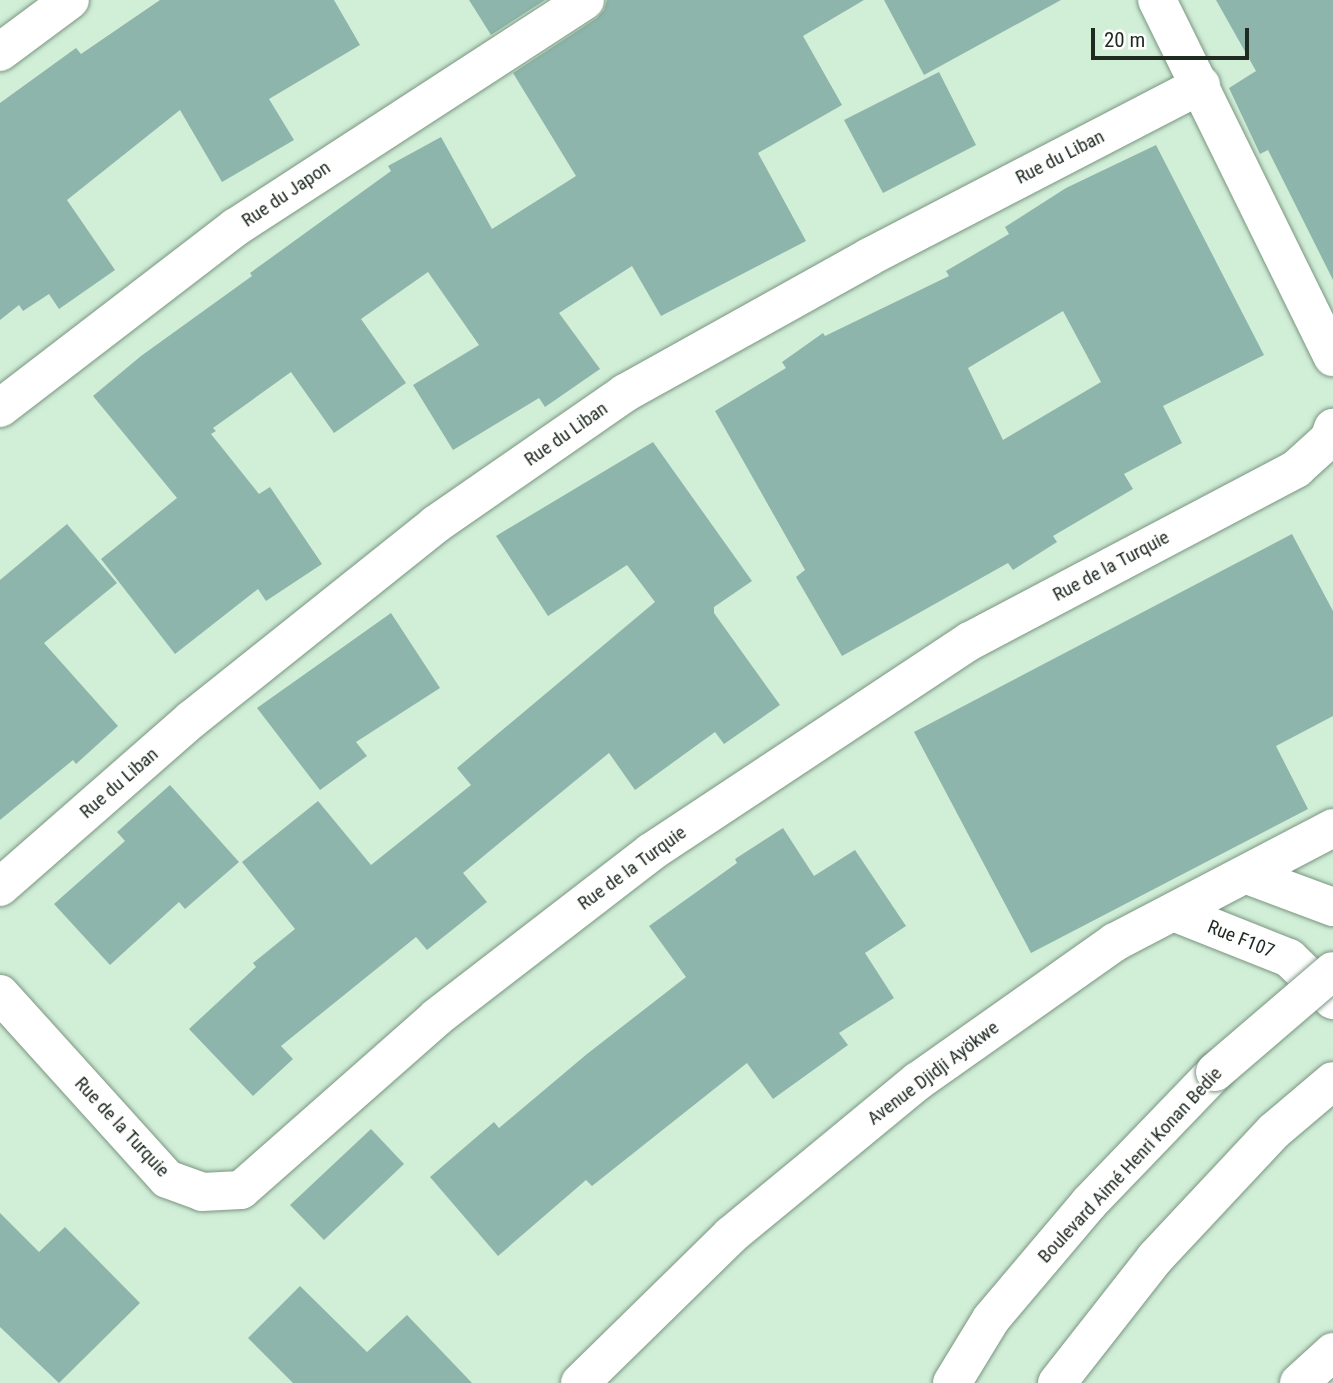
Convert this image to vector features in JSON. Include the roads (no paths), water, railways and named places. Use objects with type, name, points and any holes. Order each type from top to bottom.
[{"type":"main road","points":[[0,52],[70,0]]},
{"type":"main road","name":"Rue du Japon","points":[[0,408],[236,227],[585,0]]},
{"type":"main road","points":[[1157,0],[1333,357]]},
{"type":"main road","name":"Rue du Liban","points":[[0,887],[192,719],[436,524],[625,393],[869,257],[1201,85]]},
{"type":"main road","name":"Rue de la Turquie","points":[[0,994],[167,1179],[202,1192],[241,1190],[437,1017],[651,852],[970,641],[1296,469],[1329,439],[1333,428]]},
{"type":"main road","name":"Avenue Djidji Ayökwe","points":[[580,1383],[731,1236],[918,1081],[1115,942],[1176,913],[1333,828]]},
{"type":"main road","points":[[1247,875],[1333,907]]},
{"type":"main road","name":"Rue F107","points":[[1176,913],[1289,958],[1333,1000]]},
{"type":"main road","name":"Boulevard Aimé Henri Konan Bedie","points":[[952,1383],[991,1319],[1089,1203],[1215,1072],[1333,971]]},
{"type":"main road","points":[[1057,1383],[1155,1258],[1274,1131],[1333,1081]]},
{"type":"main road","points":[[1299,1383],[1333,1352]]}]
